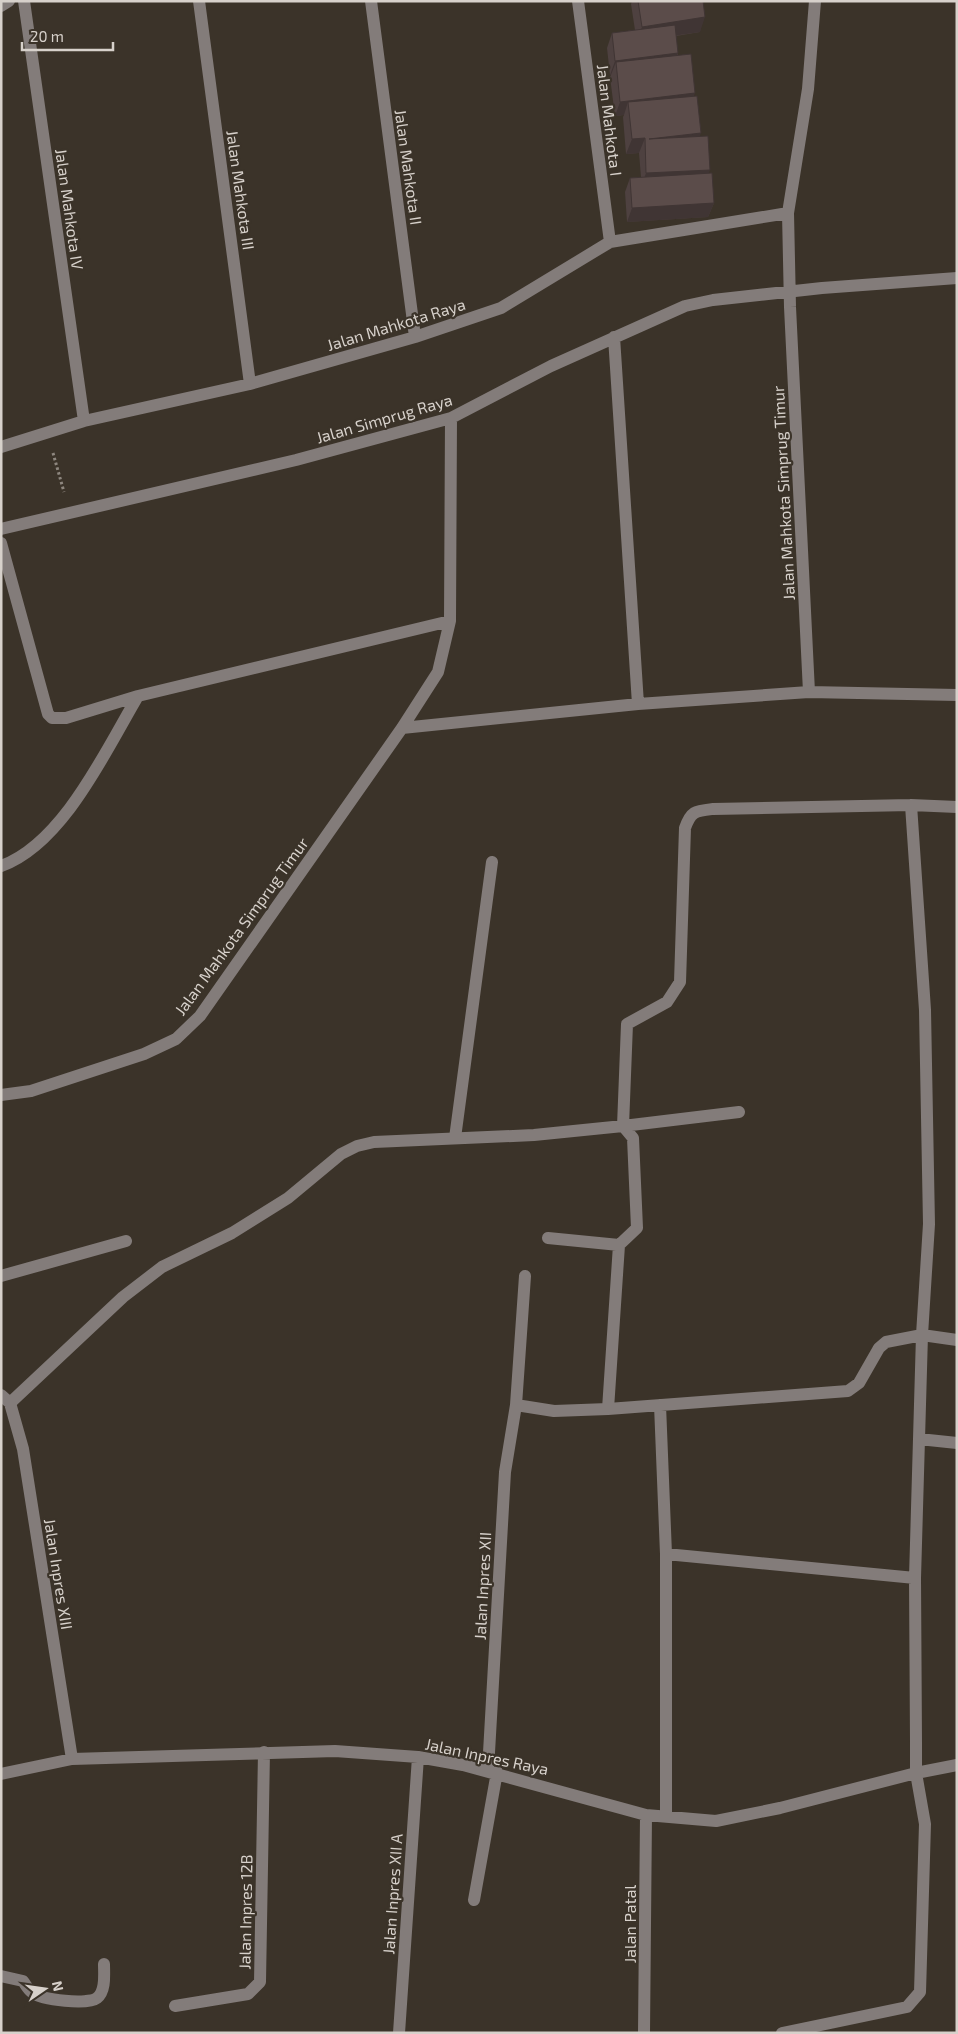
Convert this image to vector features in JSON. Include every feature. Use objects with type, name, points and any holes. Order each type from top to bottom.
[{"type":"street","points":[[1,6],[10,1]]},
{"type":"street","name":"Jalan Mahkota IV","points":[[24,1],[84,421]]},
{"type":"street","name":"Jalan Mahkota III","points":[[199,1],[250,384]]},
{"type":"street","name":"Jalan Mahkota II","points":[[371,1],[415,337]]},
{"type":"street","name":"Jalan Mahkota I","points":[[578,1],[610,242]]},
{"type":"street","name":"Jalan Mahkota Simprug Timur","points":[[809,692],[788,213],[808,89],[812,3]]},
{"type":"street","name":"Jalan Mahkota Raya","points":[[1,447],[84,421],[250,384],[415,337],[501,308],[610,242],[788,213]]},
{"type":"street","points":[[790,292],[957,278]]},
{"type":"street","name":"Jalan Simprug Raya","points":[[1,529],[296,460],[451,418],[551,366],[685,306],[713,300],[790,292]]},
{"type":"street","points":[[614,337],[638,704]]},
{"type":"street","name":"Jalan Mahkota Simprug Timur","points":[[1,1095],[30,1091],[144,1054],[176,1039],[200,1016],[402,728],[438,672],[450,621],[451,418]]},
{"type":"street","points":[[1,543],[48,714],[52,718],[66,718],[138,696],[450,621]]},
{"type":"street","points":[[402,728],[638,704],[809,692],[957,695]]},
{"type":"street","points":[[1,866],[39,844],[66,816],[138,696]]},
{"type":"street","points":[[608,1409],[619,1245],[637,1228],[633,1138],[623,1126],[628,1024],[666,1002],[680,982],[685,828],[689,816],[698,810],[713,809],[911,805],[957,807]]},
{"type":"street","points":[[782,2033],[907,2007],[920,1992],[925,1824],[916,1773],[915,1578],[918,1439],[929,1194],[925,1010],[911,805]]},
{"type":"street","points":[[455,1138],[492,862]]},
{"type":"street","points":[[4,1400],[162,1267],[232,1233],[288,1198],[341,1154],[357,1146],[374,1142],[623,1126],[739,1112]]},
{"type":"street","points":[[548,1238],[619,1245]]},
{"type":"street","points":[[1,1276],[126,1241]]},
{"type":"street","name":"Jalan Inpres XII","points":[[474,1900],[492,1771],[506,1472],[516,1405],[525,1276]]},
{"type":"street","points":[[516,1405],[554,1411],[608,1409],[848,1391],[859,1384],[879,1348],[886,1342],[922,1335],[957,1340]]},
{"type":"street","name":"Jalan Inpres XIII","points":[[4,1400],[23,1449],[72,1759]]},
{"type":"street","points":[[660,1405],[666,1554],[666,1816]]},
{"type":"street","points":[[918,1439],[957,1443]]},
{"type":"street","points":[[666,1554],[915,1578]]},
{"type":"street","name":"Jalan Inpres Raya","points":[[1,1774],[72,1759],[335,1751],[418,1757],[492,1771],[646,1815],[716,1821],[780,1808],[916,1773],[957,1765]]},
{"type":"street","name":"Jalan Inpres 12B","points":[[176,2006],[248,1994],[260,1982],[264,1752]]},
{"type":"street","name":"Jalan Inpres XII A","points":[[399,2033],[418,1757]]},
{"type":"street","name":"Jalan Patal","points":[[644,2033],[646,1815]]},
{"type":"street","points":[[1,1976],[17,1978],[23,1981],[34,1995],[48,2000],[88,2001],[97,1998],[101,1993],[104,1964]]},
{"type":"path","points":[[48,433],[69,513]]},
{"type":"building","points":[[638,1],[703,1],[705,17],[642,27]]},
{"type":"building","points":[[675,25],[678,53],[615,61],[612,33]]},
{"type":"building","points":[[691,54],[695,93],[620,102],[616,62]]},
{"type":"building","points":[[697,96],[701,133],[649,139],[708,136],[710,170],[646,173],[645,138],[632,139],[628,102]]},
{"type":"building","points":[[712,173],[714,203],[632,208],[630,178]]}]
